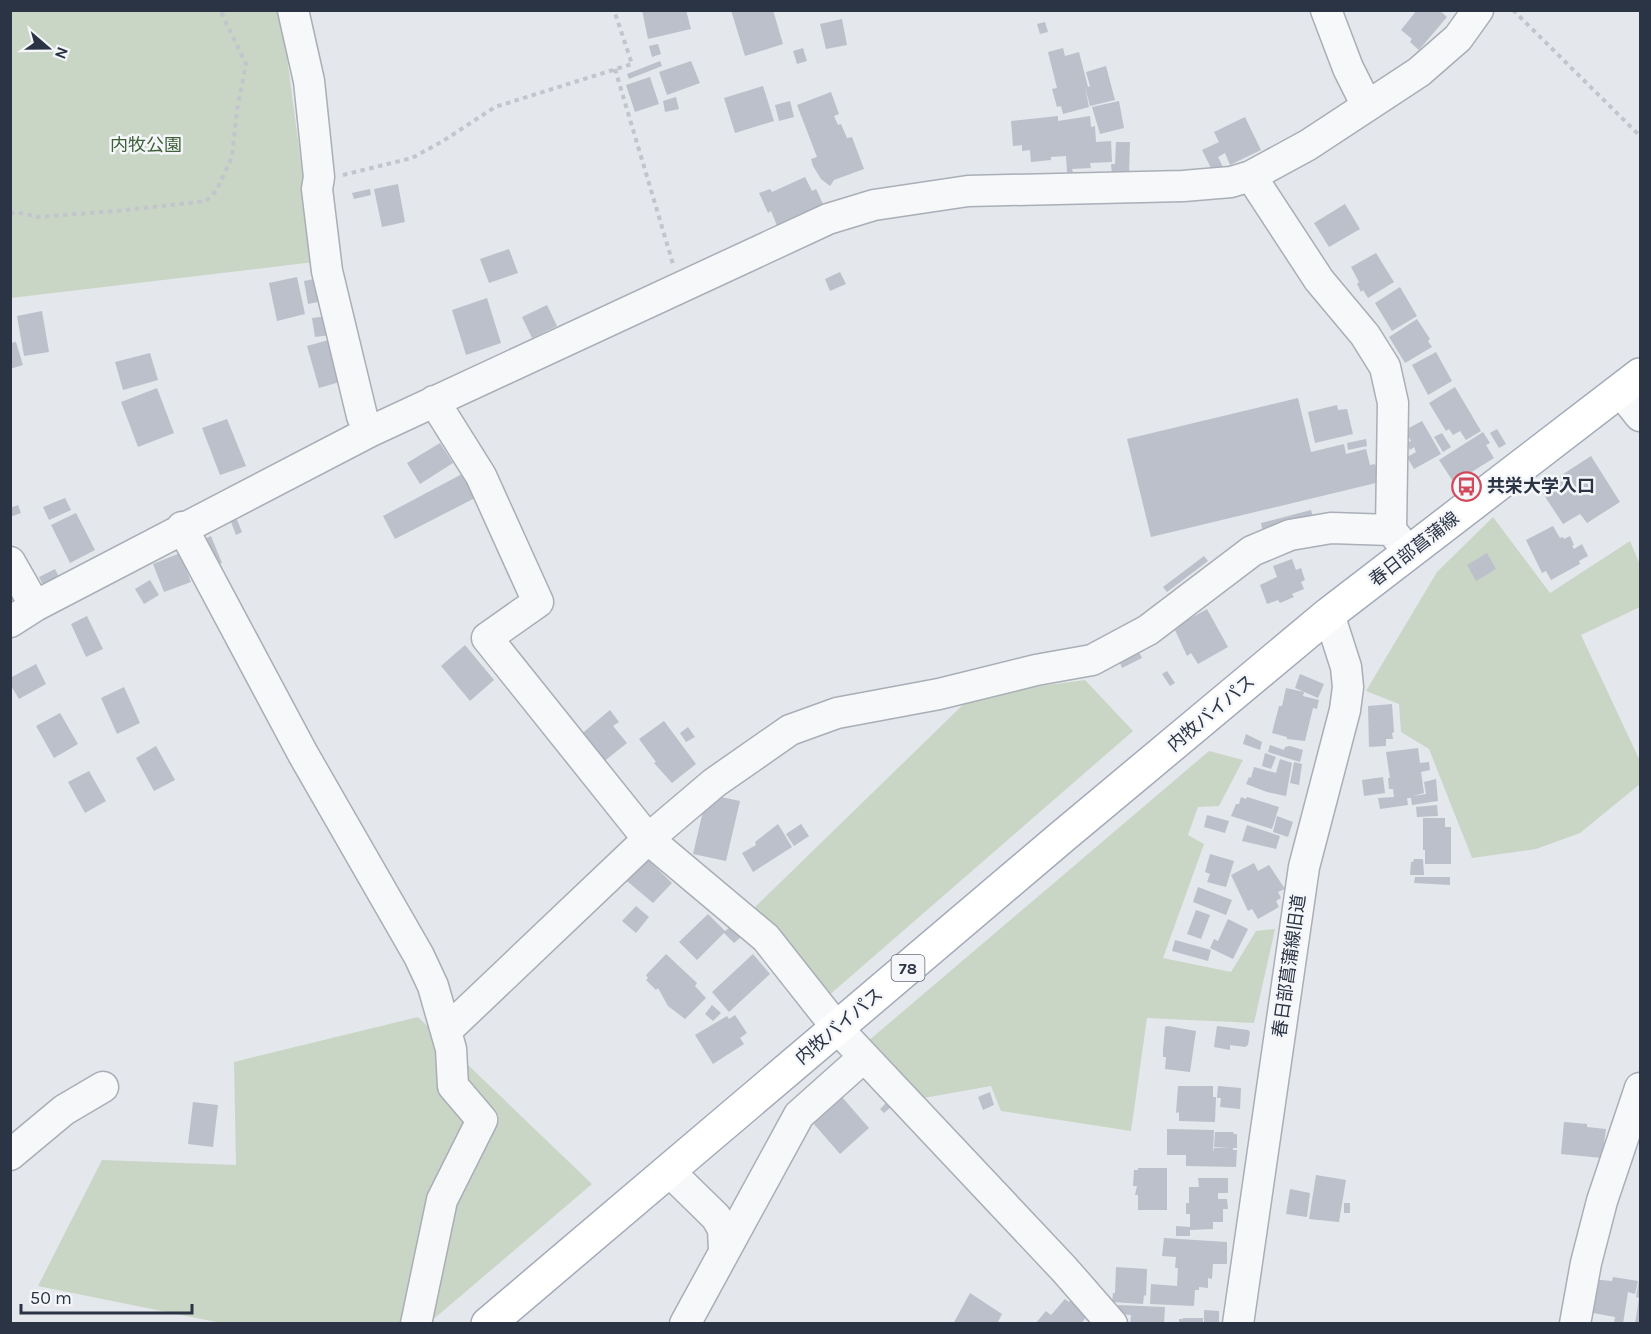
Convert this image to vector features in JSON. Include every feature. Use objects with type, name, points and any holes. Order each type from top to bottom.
[{"type":"main road","name":"春日部菖蒲線","points":[[1329,614],[1400,541],[1630,383]]},
{"type":"main road","name":"内牧バイパス","points":[[488,1323],[1329,614]]},
{"type":"street","points":[[293,10],[309,81],[327,271],[362,416],[369,432]]},
{"type":"street","points":[[1326,10],[1348,68],[1367,106]]},
{"type":"street","points":[[10,622],[35,606],[182,527],[369,432],[828,219],[874,205],[968,191],[1183,186],[1231,182],[1251,176],[1308,145],[1419,72],[1458,38],[1478,10]]},
{"type":"street","points":[[446,1031],[648,839],[714,783],[790,730],[837,713],[939,694],[1036,670],[1092,660],[1148,630],[1252,551],[1290,535],[1331,528],[1400,541],[1394,403],[1385,367],[1365,335],[1319,280],[1251,176]]},
{"type":"street","points":[[1630,383],[1641,416]]},
{"type":"street","points":[[434,401],[481,476],[538,602],[487,638],[648,839],[766,938],[837,1028],[1112,1323]]},
{"type":"street","points":[[182,527],[303,754],[419,956],[433,986],[451,1049],[453,1086],[482,1120],[442,1200],[416,1323]]},
{"type":"street","points":[[10,562],[35,606]]},
{"type":"street","name":"春日部菖蒲線旧道","points":[[1238,1323],[1304,867],[1345,710],[1348,687],[1346,667],[1329,614]]},
{"type":"street","points":[[685,1323],[799,1115],[864,1057]]},
{"type":"street","points":[[10,1155],[64,1110],[103,1087]]},
{"type":"street","points":[[1575,1323],[1586,1263],[1602,1202],[1641,1088]]},
{"type":"street","points":[[668,1170],[716,1217],[723,1229],[724,1250]]},
{"type":"path","points":[[10,214],[15,212],[39,217],[206,201],[216,191],[232,157],[237,110],[246,64],[220,10]]},
{"type":"path","points":[[318,183],[412,158],[495,107],[632,64],[614,10]]},
{"type":"path","points":[[1513,10],[1641,136]]},
{"type":"path","points":[[615,69],[680,287]]},
{"type":"green space","name":"内牧公園","points":[[10,11],[281,11],[314,262],[11,298]]},
{"type":"green space","points":[[1493,517],[1550,593],[1630,541],[1640,565],[1640,607],[1581,635],[1640,761],[1640,784],[1580,833],[1536,849],[1472,858],[1429,749],[1401,732],[1399,704],[1366,691],[1437,572]]},
{"type":"green space","points":[[1085,680],[1133,731],[827,997],[753,909],[973,695]]},
{"type":"green space","points":[[1209,751],[1243,760],[1219,806],[1198,807],[1188,835],[1204,844],[1163,958],[1231,972],[1256,931],[1275,929],[1254,1023],[1147,1018],[1131,1131],[1001,1111],[991,1086],[918,1099],[867,1042]]},
{"type":"green space","points":[[418,1017],[592,1184],[429,1323],[221,1323],[38,1286],[102,1160],[236,1165],[234,1062]]},
{"type":"building","points":[[642,10],[686,10],[691,29],[648,39]]},
{"type":"building","points":[[731,10],[773,10],[783,44],[745,56]]},
{"type":"building","points":[[1417,10],[1439,10],[1447,17],[1419,50],[1410,42],[1412,39],[1401,30]]},
{"type":"building","points":[[842,19],[847,45],[826,49],[820,24]]},
{"type":"building","points":[[1045,22],[1048,32],[1040,34],[1037,24]]},
{"type":"building","points":[[658,44],[661,54],[652,57],[649,46]]},
{"type":"building","points":[[803,48],[807,61],[797,64],[793,51]]},
{"type":"building","points":[[1063,48],[1065,56],[1079,52],[1088,87],[1090,86],[1086,72],[1106,66],[1115,100],[1090,106],[1085,87],[1089,107],[1063,114],[1061,106],[1057,107],[1052,89],[1057,88],[1048,52]]},
{"type":"building","points":[[660,61],[662,66],[629,79],[627,74]]},
{"type":"building","points":[[691,61],[700,83],[667,95],[659,72]]},
{"type":"building","points":[[650,77],[659,104],[635,112],[626,85]]},
{"type":"building","points":[[763,86],[774,121],[735,133],[724,98]]},
{"type":"building","points":[[831,92],[839,114],[834,116],[838,125],[841,124],[847,138],[852,137],[864,169],[834,180],[830,186],[821,179],[813,166],[811,159],[817,157],[797,105]]},
{"type":"building","points":[[676,97],[679,109],[665,112],[663,101]]},
{"type":"building","points":[[790,101],[794,117],[779,121],[775,105]]},
{"type":"building","points":[[1119,101],[1124,128],[1100,134],[1092,107]]},
{"type":"building","points":[[1058,116],[1058,121],[1090,116],[1091,127],[1095,126],[1096,142],[1111,141],[1112,162],[1090,163],[1091,168],[1072,169],[1073,172],[1067,172],[1066,156],[1031,162],[1030,150],[1022,151],[1022,145],[1013,146],[1011,121]]},
{"type":"building","points":[[1245,117],[1261,150],[1230,165],[1225,153],[1218,157],[1223,167],[1213,172],[1202,150],[1219,142],[1214,132]]},
{"type":"building","points":[[1116,142],[1130,142],[1129,174],[1112,174],[1111,164],[1115,164]]},
{"type":"building","points":[[805,177],[812,191],[816,189],[825,208],[778,228],[771,211],[768,213],[759,193],[770,189],[772,192]]},
{"type":"building","points":[[398,184],[405,222],[382,227],[374,189]]},
{"type":"building","points":[[370,189],[371,195],[354,199],[352,193]]},
{"type":"building","points":[[1345,204],[1360,229],[1329,247],[1314,223]]},
{"type":"building","points":[[509,249],[518,273],[489,283],[480,259]]},
{"type":"building","points":[[1376,253],[1394,282],[1368,298],[1363,290],[1361,292],[1357,284],[1359,282],[1351,267]]},
{"type":"building","points":[[840,272],[846,284],[830,291],[825,279]]},
{"type":"building","points":[[297,277],[305,314],[277,321],[269,283]]},
{"type":"building","points":[[319,278],[323,301],[308,304],[304,281]]},
{"type":"building","points":[[1400,287],[1417,316],[1392,331],[1375,303]]},
{"type":"building","points":[[487,298],[501,343],[466,355],[452,310]]},
{"type":"building","points":[[547,305],[557,326],[532,338],[522,317]]},
{"type":"building","points":[[42,311],[49,352],[24,356],[17,316]]},
{"type":"building","points":[[329,316],[331,335],[315,337],[312,318]]},
{"type":"building","points":[[1417,319],[1430,339],[1428,341],[1432,347],[1405,363],[1389,337]]},
{"type":"building","points":[[332,339],[343,381],[319,388],[307,346]]},
{"type":"building","points":[[16,342],[23,365],[10,369],[10,343]]},
{"type":"building","points":[[1436,352],[1452,381],[1428,395],[1412,365]]},
{"type":"building","points":[[150,353],[158,380],[123,390],[115,362]]},
{"type":"building","points":[[1455,387],[1481,431],[1466,440],[1460,431],[1453,435],[1449,429],[1446,431],[1429,403]]},
{"type":"building","points":[[157,388],[174,433],[138,447],[121,402]]},
{"type":"building","points":[[1298,398],[1311,452],[1344,444],[1346,454],[1366,449],[1370,465],[1375,464],[1380,482],[1151,537],[1127,439]]},
{"type":"building","points":[[1337,405],[1338,410],[1347,409],[1353,434],[1315,443],[1308,412]]},
{"type":"building","points":[[227,419],[246,466],[220,475],[202,428]]},
{"type":"building","points":[[1422,421],[1441,454],[1414,469],[1407,457],[1416,452],[1414,447],[1410,450],[1407,443],[1411,441],[1405,430]]},
{"type":"building","points":[[1497,429],[1506,444],[1499,448],[1490,433]]},
{"type":"building","points":[[1483,432],[1490,443],[1486,445],[1494,458],[1454,483],[1439,460]]},
{"type":"building","points":[[1442,433],[1451,447],[1443,452],[1434,437]]},
{"type":"building","points":[[1366,439],[1367,446],[1348,450],[1347,443]]},
{"type":"building","points":[[440,443],[453,463],[420,484],[407,463]]},
{"type":"building","points":[[1591,456],[1620,502],[1587,523],[1580,514],[1563,524],[1540,489]]},
{"type":"building","points":[[462,474],[475,498],[395,539],[383,516]]},
{"type":"building","points":[[65,498],[71,510],[49,520],[43,507]]},
{"type":"building","points":[[18,505],[21,513],[10,517],[10,508]]},
{"type":"building","points":[[1311,510],[1313,517],[1262,529],[1261,523]]},
{"type":"building","points":[[76,513],[95,550],[70,563],[51,525]]},
{"type":"building","points":[[236,517],[242,532],[236,535],[230,519]]},
{"type":"building","points":[[1553,526],[1560,538],[1570,536],[1574,549],[1582,544],[1588,556],[1579,561],[1580,564],[1551,580],[1546,571],[1542,573],[1526,540]]},
{"type":"building","points":[[211,536],[222,563],[215,565],[204,539]]},
{"type":"building","points":[[180,553],[191,582],[164,592],[153,564]]},
{"type":"building","points":[[1487,553],[1496,569],[1476,581],[1467,565]]},
{"type":"building","points":[[1204,556],[1208,561],[1167,592],[1163,587]]},
{"type":"building","points":[[1292,559],[1296,570],[1301,568],[1305,580],[1301,582],[1304,589],[1292,594],[1294,597],[1280,603],[1278,600],[1267,604],[1260,585],[1277,577],[1273,566]]},
{"type":"building","points":[[55,569],[59,577],[43,585],[39,577]]},
{"type":"building","points":[[150,580],[159,595],[144,604],[135,589]]},
{"type":"building","points":[[1207,609],[1228,647],[1198,664],[1191,653],[1187,656],[1175,630],[1177,626]]},
{"type":"building","points":[[87,616],[103,649],[86,657],[71,624]]},
{"type":"building","points":[[465,645],[494,680],[470,701],[441,666]]},
{"type":"building","points":[[1137,648],[1142,658],[1122,668],[1118,658]]},
{"type":"building","points":[[36,664],[46,684],[19,699],[10,684],[10,678]]},
{"type":"building","points":[[1167,671],[1175,683],[1170,686],[1162,674]]},
{"type":"building","points":[[1300,674],[1324,684],[1318,698],[1295,688]]},
{"type":"building","points":[[124,687],[140,723],[117,734],[101,698]]},
{"type":"building","points":[[1286,688],[1304,692],[1303,696],[1319,700],[1317,709],[1313,708],[1305,741],[1287,739],[1287,737],[1272,733]]},
{"type":"building","points":[[1392,704],[1393,739],[1386,739],[1386,746],[1369,747],[1368,706]]},
{"type":"building","points":[[610,710],[619,722],[613,726],[627,743],[602,763],[579,736]]},
{"type":"building","points":[[60,713],[78,744],[54,758],[36,726]]},
{"type":"building","points":[[664,721],[696,764],[672,783],[654,763],[656,762],[639,739]]},
{"type":"building","points":[[688,727],[695,737],[686,742],[680,733]]},
{"type":"building","points":[[1246,734],[1262,742],[1260,750],[1243,744]]},
{"type":"building","points":[[1270,745],[1284,750],[1285,747],[1290,746],[1303,750],[1300,762],[1268,752]]},
{"type":"building","points":[[156,746],[175,780],[154,791],[136,758]]},
{"type":"building","points":[[1418,748],[1420,763],[1429,762],[1430,770],[1421,772],[1424,793],[1413,796],[1426,794],[1424,782],[1436,779],[1438,801],[1412,805],[1411,798],[1407,798],[1408,805],[1380,809],[1378,798],[1394,797],[1393,789],[1389,789],[1388,778],[1390,778],[1386,752]]},
{"type":"building","points":[[1265,753],[1276,757],[1271,769],[1262,766]]},
{"type":"building","points":[[1280,759],[1292,763],[1286,796],[1246,784],[1249,777],[1251,778],[1254,767],[1276,773]]},
{"type":"building","points":[[1294,762],[1302,764],[1299,785],[1290,783]]},
{"type":"building","points":[[89,771],[106,801],[85,813],[68,782]]},
{"type":"building","points":[[1383,777],[1385,793],[1364,796],[1362,780]]},
{"type":"building","points":[[707,794],[740,801],[726,861],[693,854]]},
{"type":"building","points":[[1241,797],[1279,807],[1272,829],[1231,816]]},
{"type":"building","points":[[1437,805],[1438,816],[1417,817],[1416,807]]},
{"type":"building","points":[[1207,815],[1229,821],[1225,833],[1204,827]]},
{"type":"building","points":[[1277,816],[1293,822],[1288,837],[1273,832]]},
{"type":"building","points":[[1423,818],[1445,818],[1445,827],[1451,827],[1451,864],[1425,864]]},
{"type":"building","points":[[778,824],[792,847],[753,872],[742,853],[756,845],[755,842]]},
{"type":"building","points":[[801,824],[809,836],[794,846],[786,834]]},
{"type":"building","points":[[1247,825],[1280,836],[1276,849],[1242,841]]},
{"type":"building","points":[[1210,854],[1234,861],[1226,887],[1207,882],[1210,874],[1205,872]]},
{"type":"building","points":[[643,855],[672,883],[653,903],[627,881],[629,879],[625,875]]},
{"type":"building","points":[[1414,859],[1423,859],[1424,875],[1410,875],[1411,862]]},
{"type":"building","points":[[1254,863],[1258,871],[1269,865],[1285,889],[1278,892],[1281,898],[1276,901],[1279,907],[1258,919],[1252,909],[1248,911],[1231,875]]},
{"type":"building","points":[[1415,877],[1450,877],[1450,885],[1414,883]]},
{"type":"building","points":[[1198,887],[1232,900],[1226,915],[1193,902]]},
{"type":"building","points":[[636,906],[649,917],[636,933],[622,921]]},
{"type":"building","points":[[1196,910],[1210,915],[1201,939],[1187,934]]},
{"type":"building","points":[[708,914],[725,931],[730,927],[741,937],[734,943],[724,933],[697,960],[679,942]]},
{"type":"building","points":[[1228,919],[1248,929],[1233,959],[1210,948],[1214,939],[1218,941]]},
{"type":"building","points":[[1175,940],[1211,950],[1208,961],[1172,951]]},
{"type":"building","points":[[666,954],[697,983],[695,986],[706,998],[685,1019],[668,1006],[658,988],[656,990],[646,980],[648,978],[646,975]]},
{"type":"building","points":[[753,954],[770,974],[729,1012],[712,992]]},
{"type":"building","points":[[712,1005],[721,1013],[713,1021],[705,1014]]},
{"type":"building","points":[[735,1015],[747,1033],[740,1038],[744,1044],[713,1064],[695,1035],[727,1016],[729,1019]]},
{"type":"building","points":[[1217,1026],[1248,1030],[1250,1032],[1248,1045],[1245,1047],[1230,1045],[1230,1050],[1214,1047]]},
{"type":"building","points":[[1165,1027],[1196,1031],[1190,1072],[1165,1069],[1166,1057],[1163,1057],[1163,1050]]},
{"type":"building","points":[[1178,1086],[1213,1086],[1213,1097],[1216,1097],[1215,1122],[1179,1121],[1179,1112],[1176,1113]]},
{"type":"building","points":[[1218,1086],[1241,1088],[1240,1109],[1220,1107],[1221,1098],[1217,1098]]},
{"type":"building","points":[[990,1092],[994,1105],[983,1110],[978,1097]]},
{"type":"building","points":[[842,1097],[869,1128],[840,1154],[813,1123]]},
{"type":"building","points":[[193,1102],[218,1105],[213,1147],[188,1144]]},
{"type":"building","points":[[887,1102],[891,1107],[884,1113],[880,1109]]},
{"type":"building","points":[[1564,1122],[1587,1124],[1587,1127],[1606,1129],[1602,1158],[1561,1154]]},
{"type":"building","points":[[1167,1129],[1214,1130],[1213,1152],[1214,1148],[1229,1148],[1214,1147],[1215,1132],[1237,1134],[1237,1148],[1233,1148],[1237,1150],[1236,1167],[1186,1166],[1186,1155],[1167,1155]]},
{"type":"building","points":[[1167,1168],[1167,1210],[1138,1210],[1138,1195],[1135,1195],[1137,1186],[1133,1186],[1134,1170]]},
{"type":"building","points":[[1316,1175],[1346,1180],[1339,1222],[1309,1219]]},
{"type":"building","points":[[1198,1178],[1228,1178],[1228,1193],[1218,1193],[1218,1199],[1227,1199],[1228,1209],[1223,1209],[1223,1222],[1213,1222],[1213,1229],[1190,1230],[1190,1236],[1176,1236],[1176,1226],[1190,1227],[1190,1214],[1186,1214],[1186,1203],[1189,1203],[1189,1187],[1199,1187]]},
{"type":"building","points":[[1290,1189],[1310,1193],[1307,1217],[1286,1214]]},
{"type":"building","points":[[1344,1203],[1350,1203],[1350,1213],[1344,1213]]},
{"type":"building","points":[[1164,1238],[1227,1242],[1227,1264],[1213,1264],[1212,1279],[1208,1278],[1208,1288],[1199,1287],[1199,1290],[1195,1290],[1194,1306],[1150,1304],[1151,1284],[1177,1286],[1176,1257],[1162,1256]]},
{"type":"building","points":[[1116,1267],[1147,1269],[1146,1296],[1144,1295],[1143,1304],[1112,1302],[1113,1293],[1115,1293]]},
{"type":"building","points":[[1613,1277],[1638,1281],[1635,1294],[1628,1292],[1623,1324],[1614,1324],[1615,1317],[1593,1313],[1599,1280],[1589,1279],[1612,1281]]},
{"type":"building","points":[[1639,1280],[1640,1324],[1635,1324],[1639,1298],[1636,1297]]},
{"type":"building","points":[[970,1293],[1002,1314],[997,1324],[953,1324]]},
{"type":"building","points":[[1065,1299],[1069,1302],[1071,1300],[1086,1317],[1081,1324],[1035,1324],[1046,1311],[1051,1315]]},
{"type":"building","points":[[1118,1305],[1165,1307],[1164,1324],[1130,1324],[1131,1315],[1117,1314]]},
{"type":"building","points":[[1204,1310],[1219,1311],[1219,1324],[1204,1324]]},
{"type":"building","points":[[1203,1318],[1203,1324],[1179,1324],[1179,1319]]},
{"type":"place","name":"共栄大学入口","points":[[1466,486]]}]
